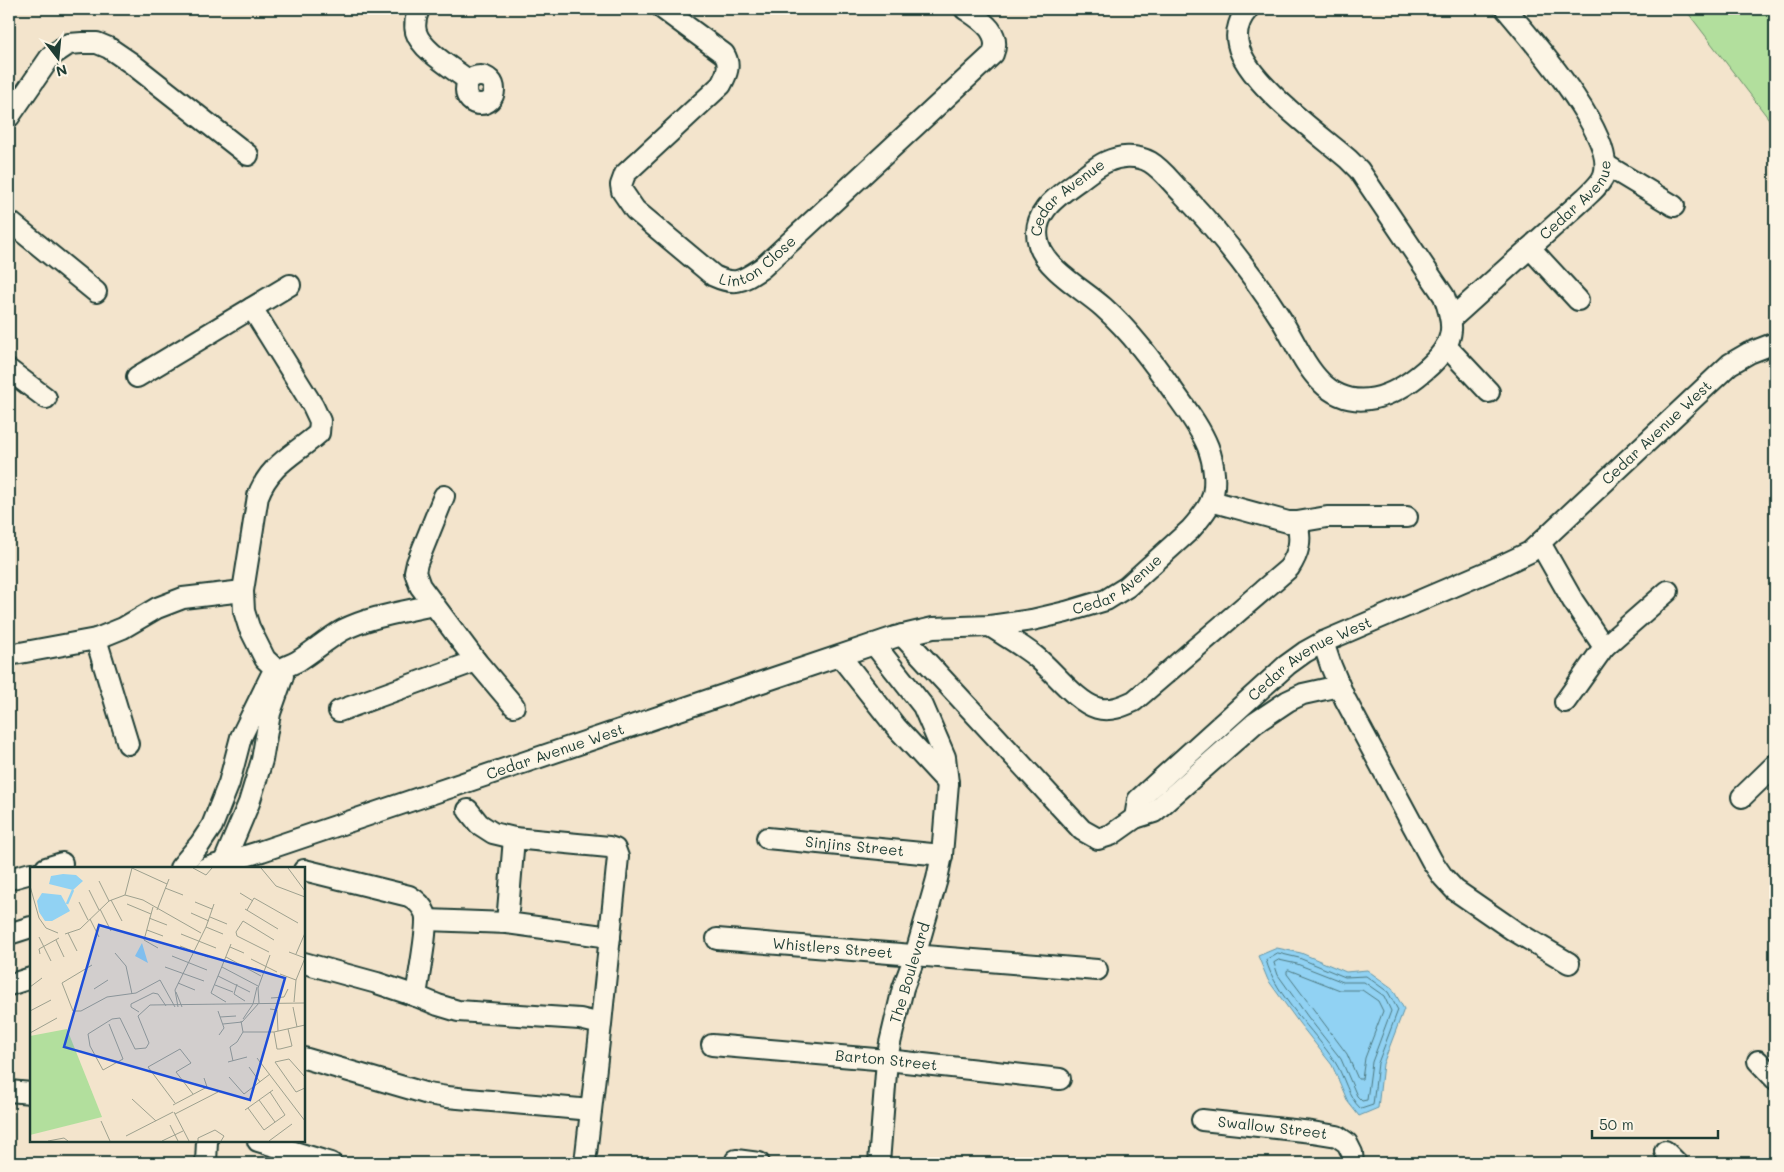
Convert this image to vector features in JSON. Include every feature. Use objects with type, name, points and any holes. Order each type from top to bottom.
[{"type":"street","points":[[419,9],[415,22],[416,34],[420,40],[426,48],[469,80]]},
{"type":"street","name":"Linton Close","points":[[663,9],[718,49],[727,60],[728,69],[721,85],[625,174],[621,185],[622,191],[635,210],[714,276],[728,282],[739,281],[762,268],[993,54],[996,44],[993,33],[985,23],[965,9]]},
{"type":"street","name":"Cedar Avenue","points":[[990,626],[1066,612],[1106,600],[1118,594],[1190,530],[1200,519],[1211,501],[1213,485],[1212,460],[1203,435],[1195,422],[1149,357],[1114,318],[1052,265],[1040,247],[1037,232],[1039,219],[1046,208],[1054,199],[1104,163],[1114,159],[1130,157],[1149,162],[1161,171],[1213,225],[1242,262],[1321,382],[1340,395],[1364,399],[1381,398],[1395,392],[1428,368],[1446,346],[1451,330],[1451,319],[1440,290],[1363,176],[1348,158],[1277,98],[1250,69],[1238,43],[1239,23],[1248,9]]},
{"type":"street","name":"Cedar Avenue","points":[[1451,319],[1600,183],[1606,165],[1605,154],[1595,131],[1579,104],[1557,71],[1506,9]]},
{"type":"street","points":[[9,117],[52,56],[69,44],[97,43],[109,48],[131,63],[248,155]]},
{"type":"street","points":[[1606,165],[1674,206]]},
{"type":"street","points":[[9,221],[96,292]]},
{"type":"street","points":[[1530,248],[1578,300]]},
{"type":"street","points":[[137,378],[290,285]]},
{"type":"street","points":[[252,308],[318,414],[320,428],[319,434],[269,473],[262,484],[258,496],[242,591],[244,611],[249,627],[265,659],[282,671]]},
{"type":"street","name":"Cedar Avenue West","points":[[1135,818],[1138,800],[1273,677],[1305,652],[1323,642],[1530,552],[1730,364],[1748,353],[1775,343]]},
{"type":"street","points":[[1446,346],[1489,392]]},
{"type":"street","points":[[9,370],[46,398]]},
{"type":"street","points":[[444,496],[416,563],[415,572],[420,586],[433,606],[514,706]]},
{"type":"street","points":[[1211,501],[1288,522],[1327,517],[1407,517]]},
{"type":"street","points":[[990,626],[1035,656],[1089,704],[1097,708],[1107,709],[1124,706],[1145,693],[1289,568],[1299,550],[1300,538],[1297,522]]},
{"type":"street","points":[[1540,544],[1573,601],[1604,647]]},
{"type":"street","points":[[1565,702],[1604,647],[1668,590]]},
{"type":"street","points":[[9,655],[96,639],[116,631],[170,602],[183,598],[242,591]]},
{"type":"street","points":[[181,867],[212,826],[229,783],[241,737],[271,676],[282,671],[329,638],[358,624],[376,618],[433,606]]},
{"type":"street","name":"Cedar Avenue West","points":[[218,866],[902,635],[932,628],[990,626]]},
{"type":"street","points":[[902,635],[1082,830],[1098,839],[1105,838],[1135,818],[1154,812],[1255,722],[1288,701],[1303,694],[1339,686]]},
{"type":"street","points":[[96,639],[128,744]]},
{"type":"street","points":[[1323,642],[1339,686],[1432,861],[1448,883],[1454,890],[1513,930],[1570,963]]},
{"type":"street","name":"The Boulevard","points":[[874,644],[923,706],[946,757],[948,783],[942,855],[937,879],[915,956],[898,1006],[887,1060],[879,1163]]},
{"type":"street","points":[[840,656],[896,727],[948,783]]},
{"type":"street","points":[[339,711],[476,661]]},
{"type":"street","points":[[218,866],[243,819],[262,760],[270,712],[282,671]]},
{"type":"street","points":[[1273,677],[1288,701]]},
{"type":"street","points":[[246,725],[266,733]]},
{"type":"street","points":[[1742,797],[1775,765]]},
{"type":"street","points":[[468,810],[486,829],[493,833],[514,838],[609,847],[615,849],[618,858],[585,1163]]},
{"type":"street","points":[[218,812],[243,819]]},
{"type":"street","points":[[507,923],[514,838]]},
{"type":"street","name":"Sinjins Street","points":[[767,838],[942,855]]},
{"type":"street","points":[[305,870],[409,896],[417,900],[422,906],[426,920],[416,996]]},
{"type":"street","points":[[9,879],[30,872]]},
{"type":"street","points":[[426,920],[507,923],[610,937]]},
{"type":"street","points":[[9,934],[30,927]]},
{"type":"street","name":"Whistlers Street","points":[[717,939],[1097,970]]},
{"type":"street","points":[[305,963],[377,983],[458,1011],[580,1019],[601,1024]]},
{"type":"street","points":[[9,985],[30,978]]},
{"type":"street","name":"Barton Street","points":[[712,1045],[887,1060],[1060,1079]]},
{"type":"street","points":[[305,1058],[428,1094],[591,1110]]},
{"type":"street","points":[[1758,1061],[1775,1079]]},
{"type":"street","points":[[9,1091],[30,1093]]},
{"type":"street","name":"Swallow Street","points":[[1202,1120],[1332,1135],[1343,1139],[1350,1149],[1353,1163]]},
{"type":"street","points":[[206,1163],[208,1142]]},
{"type":"street","points":[[215,1163],[217,1142]]},
{"type":"street","points":[[261,1142],[331,1163]]},
{"type":"street","points":[[736,1160],[759,1163]]},
{"type":"green space","points":[[1685,9],[1775,9],[1775,127]]},
{"type":"water","points":[[1277,948],[1301,953],[1346,972],[1367,970],[1392,988],[1404,1009],[1383,1064],[1378,1108],[1359,1116],[1348,1102],[1332,1065],[1268,980],[1258,956]]}]
